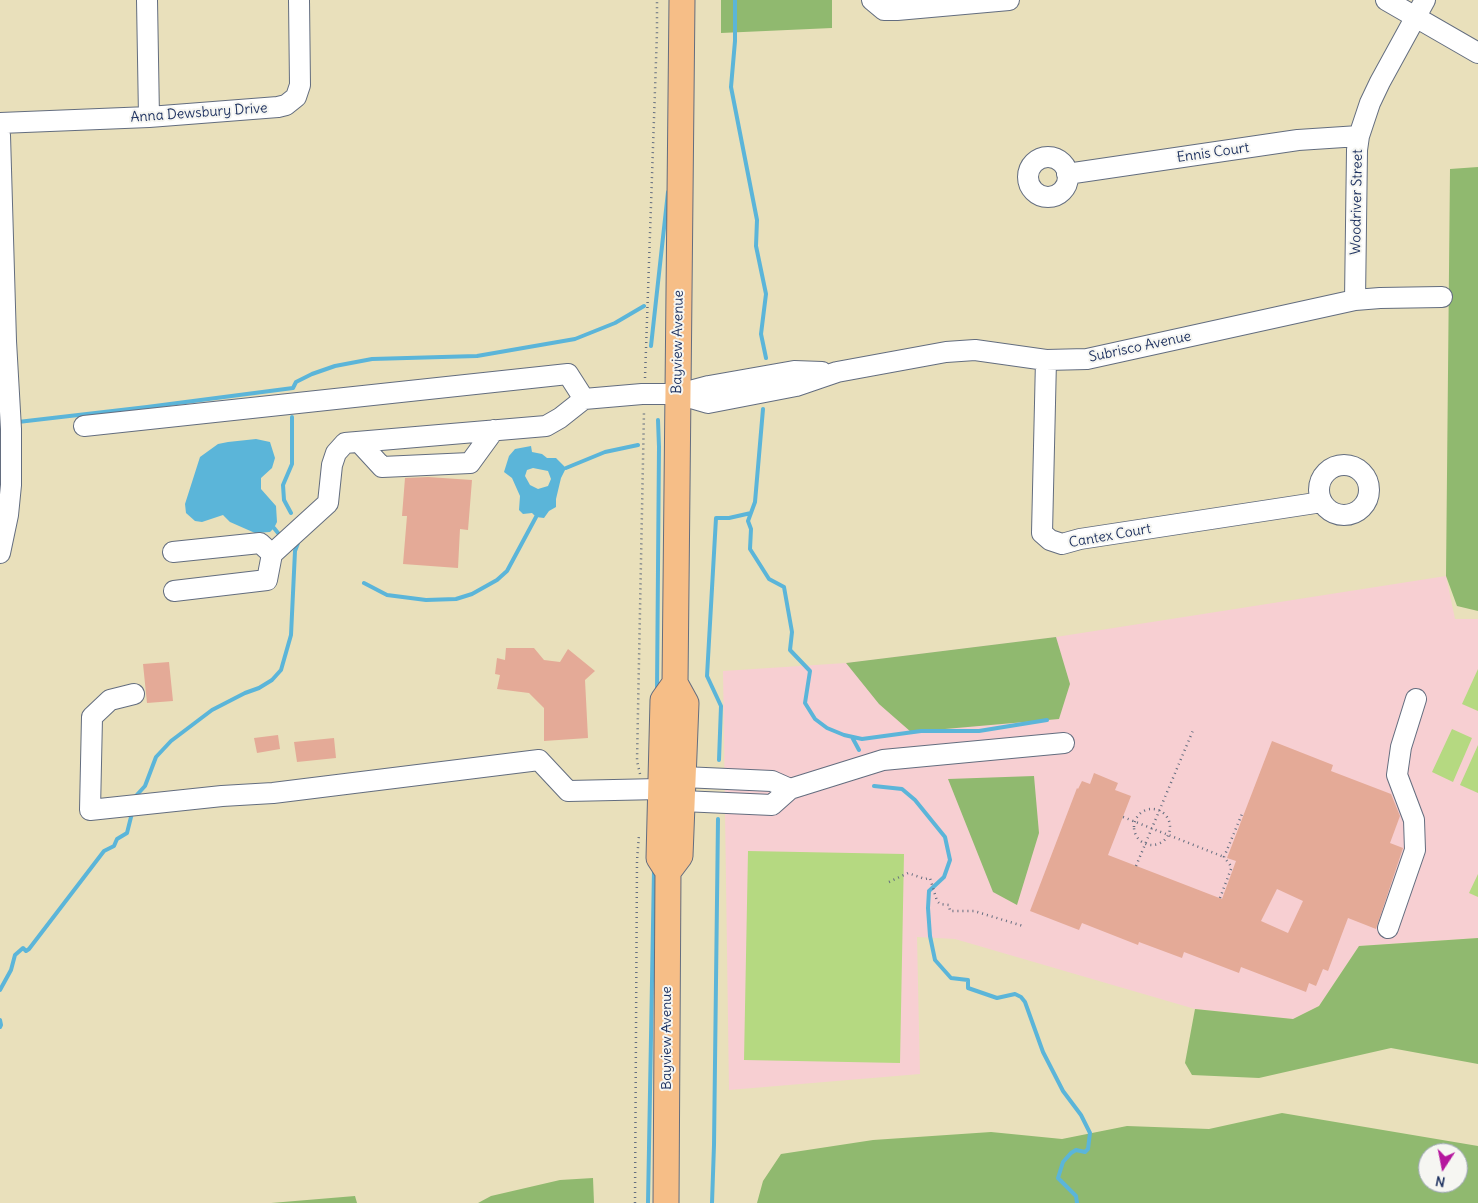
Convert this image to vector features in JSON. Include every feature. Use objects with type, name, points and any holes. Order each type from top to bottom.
[{"type":"main road","name":"Bayview Avenue","points":[[668,872],[680,856],[686,703],[675,683],[682,0]]},
{"type":"main road","name":"Bayview Avenue","points":[[666,1203],[668,872],[659,858],[660,789],[663,700],[675,683]]},
{"type":"street","points":[[147,0],[149,117]]},
{"type":"street","name":"Anna Dewsbury Drive","points":[[0,123],[149,117],[278,107],[290,103],[296,97],[300,85],[299,0]]},
{"type":"street","points":[[872,0],[884,10],[1009,0]]},
{"type":"street","points":[[1386,0],[1421,8],[1478,53]]},
{"type":"street","name":"Woodriver Street","points":[[1355,300],[1357,150],[1359,136],[1376,89],[1421,8]]},
{"type":"street","points":[[0,135],[3,342],[11,412],[11,485],[8,515],[0,553]]},
{"type":"street","name":"Ennis Court","points":[[1067,174],[1298,140],[1359,136]]},
{"type":"street","name":"Subrisco Avenue","points":[[584,399],[642,394],[677,394],[709,386],[794,372],[837,372],[919,356],[960,351],[975,350],[1046,360],[1087,359],[1355,300],[1442,297]]},
{"type":"street","name":"Cantex Court","points":[[1046,360],[1042,533],[1050,540],[1062,544],[1080,539],[1322,502]]},
{"type":"street","points":[[84,426],[568,374],[584,399],[560,418],[546,426],[345,443],[336,454],[332,465],[328,503],[272,554],[267,580],[174,591]]},
{"type":"street","points":[[359,442],[382,467],[470,463],[494,430]]},
{"type":"street","points":[[173,552],[260,543],[272,554]]},
{"type":"street","points":[[134,694],[110,700],[92,717],[90,810],[222,796],[273,793],[538,760],[568,791],[683,789],[772,805],[790,789],[883,760],[1064,743]]},
{"type":"street","points":[[1388,928],[1416,850],[1414,820],[1397,775],[1402,747],[1416,699]]},
{"type":"path","points":[[1136,866],[1194,728]]},
{"type":"path","points":[[1152,809],[1159,811],[1167,816],[1170,826],[1169,835],[1163,842],[1154,845],[1146,844],[1138,839],[1135,831],[1135,822],[1139,815],[1145,811],[1152,809]]},
{"type":"path","points":[[1224,857],[1242,814]]},
{"type":"path","points":[[1123,817],[1224,857],[1231,869],[1220,898]]},
{"type":"path","points":[[635,1203],[637,860],[640,827]]},
{"type":"path","points":[[889,882],[908,872],[925,879],[930,878],[937,901],[940,904],[949,905],[950,911],[974,911],[1023,926]]},
{"type":"shaded area","points":[[1446,576],[1455,619],[1478,619],[1478,938],[1359,946],[1319,1006],[1293,1019],[1195,1009],[955,939],[917,937],[920,1074],[729,1090],[723,671],[846,663],[1056,637]]},
{"type":"green space","points":[[721,0],[832,0],[832,28],[721,33]]},
{"type":"green space","points":[[1478,167],[1478,611],[1457,606],[1446,576],[1450,169]]},
{"type":"green space","points":[[1056,637],[1070,684],[1059,719],[911,732],[879,704],[846,663]]},
{"type":"green space","points":[[1478,669],[1478,711],[1462,704]]},
{"type":"green space","points":[[1452,729],[1472,738],[1453,782],[1432,772]]},
{"type":"green space","points":[[1478,745],[1478,793],[1460,785]]},
{"type":"green space","points":[[1034,776],[1039,833],[1017,905],[993,892],[948,779]]},
{"type":"green space","points":[[748,851],[904,854],[900,1063],[744,1060]]},
{"type":"green space","points":[[1478,874],[1478,897],[1469,893]]},
{"type":"green space","points":[[1478,938],[1478,1064],[1391,1048],[1259,1078],[1192,1075],[1185,1063],[1195,1009],[1293,1019],[1319,1006],[1359,946]]},
{"type":"green space","points":[[1282,1113],[1460,1143],[1418,1143],[1418,1193],[1468,1193],[1468,1144],[1478,1146],[1478,1203],[757,1203],[763,1181],[781,1154],[873,1140],[991,1132],[1062,1139],[1127,1126],[1209,1129]]},
{"type":"green space","points":[[593,1178],[594,1203],[478,1203],[491,1196],[560,1180]]},
{"type":"green space","points":[[355,1196],[357,1203],[271,1203]]},
{"type":"water","points":[[256,439],[270,442],[275,458],[272,468],[261,478],[261,489],[276,506],[277,522],[274,528],[270,532],[255,533],[230,522],[223,515],[202,522],[195,521],[186,513],[185,504],[200,457],[218,444]]},
{"type":"water","points":[[531,446],[532,452],[542,454],[547,458],[556,458],[566,468],[561,478],[556,507],[549,511],[544,518],[536,517],[532,513],[523,514],[519,510],[520,496],[512,478],[504,472],[509,456],[515,449]],"holes":[[[533,468],[548,471],[551,479],[548,486],[538,489],[530,485],[525,476],[527,470]]]},
{"type":"building","points":[[428,477],[472,480],[468,530],[460,529],[458,568],[403,564],[407,516],[402,516],[405,478]]},
{"type":"building","points":[[506,648],[534,648],[544,660],[560,662],[568,649],[595,671],[585,680],[588,738],[544,741],[544,708],[529,693],[497,689],[500,675],[495,674],[497,658],[505,660]]},
{"type":"building","points":[[169,662],[173,701],[147,703],[143,664]]},
{"type":"building","points":[[278,735],[280,749],[257,753],[254,738]]},
{"type":"building","points":[[334,738],[336,758],[297,762],[294,742]]},
{"type":"building","points":[[1272,741],[1333,765],[1331,771],[1391,794],[1400,816],[1390,843],[1403,848],[1376,929],[1348,918],[1328,971],[1323,969],[1316,986],[1309,983],[1306,992],[1241,967],[1239,973],[1184,952],[1182,958],[1139,942],[1138,945],[1082,923],[1079,930],[1030,911],[1077,788],[1082,781],[1090,784],[1094,773],[1118,783],[1115,790],[1131,796],[1108,855],[1222,899],[1236,861],[1227,858]],"holes":[[[1277,889],[1303,901],[1288,933],[1261,921]]]},
{"type":"waterway","points":[[735,0],[735,41],[731,87],[757,220],[756,246],[766,294],[761,334],[766,358]]},
{"type":"waterway","points":[[651,346],[668,192]]},
{"type":"waterway","points":[[18,422],[293,388],[296,382],[312,374],[335,366],[372,359],[477,356],[575,339],[615,323],[644,306]]},
{"type":"waterway","points":[[763,409],[755,502],[748,521],[751,529],[750,549],[769,579],[784,587],[792,632],[790,650],[810,671],[805,703],[815,719],[827,728],[844,735],[862,739],[921,731],[979,731],[1047,720]]},
{"type":"waterway","points":[[291,513],[284,500],[283,485],[292,464],[292,417]]},
{"type":"waterway","points":[[657,690],[658,420]]},
{"type":"waterway","points":[[566,468],[605,452],[638,445]]},
{"type":"waterway","points":[[719,760],[721,706],[707,676],[716,518],[729,518],[751,513]]},
{"type":"waterway","points":[[364,583],[387,595],[426,600],[456,599],[472,594],[497,580],[507,571],[536,517]]},
{"type":"waterway","points":[[274,528],[278,533]]},
{"type":"waterway","points":[[134,798],[145,786],[156,757],[171,741],[212,710],[259,688],[272,680],[281,670],[291,635],[295,551],[298,543]]},
{"type":"waterway","points":[[852,737],[859,750]]},
{"type":"waterway","points":[[874,786],[902,789],[915,800],[945,837],[950,860],[944,877],[929,891],[930,936],[935,960],[951,978],[968,980],[968,988],[997,998],[1015,994],[1021,997],[1025,1002],[1043,1052],[1063,1091],[1081,1115],[1090,1133],[1088,1149],[1085,1152],[1076,1150],[1071,1153],[1063,1162],[1058,1178],[1076,1196],[1077,1203]]},
{"type":"waterway","points":[[0,990],[11,970],[15,955],[23,948],[26,951],[29,949],[104,851],[114,846],[117,839],[127,833],[132,813]]},
{"type":"waterway","points":[[712,1203],[718,819]]},
{"type":"waterway","points":[[648,1203],[654,870]]},
{"type":"waterway","points":[[0,1020],[0,1027]]}]
